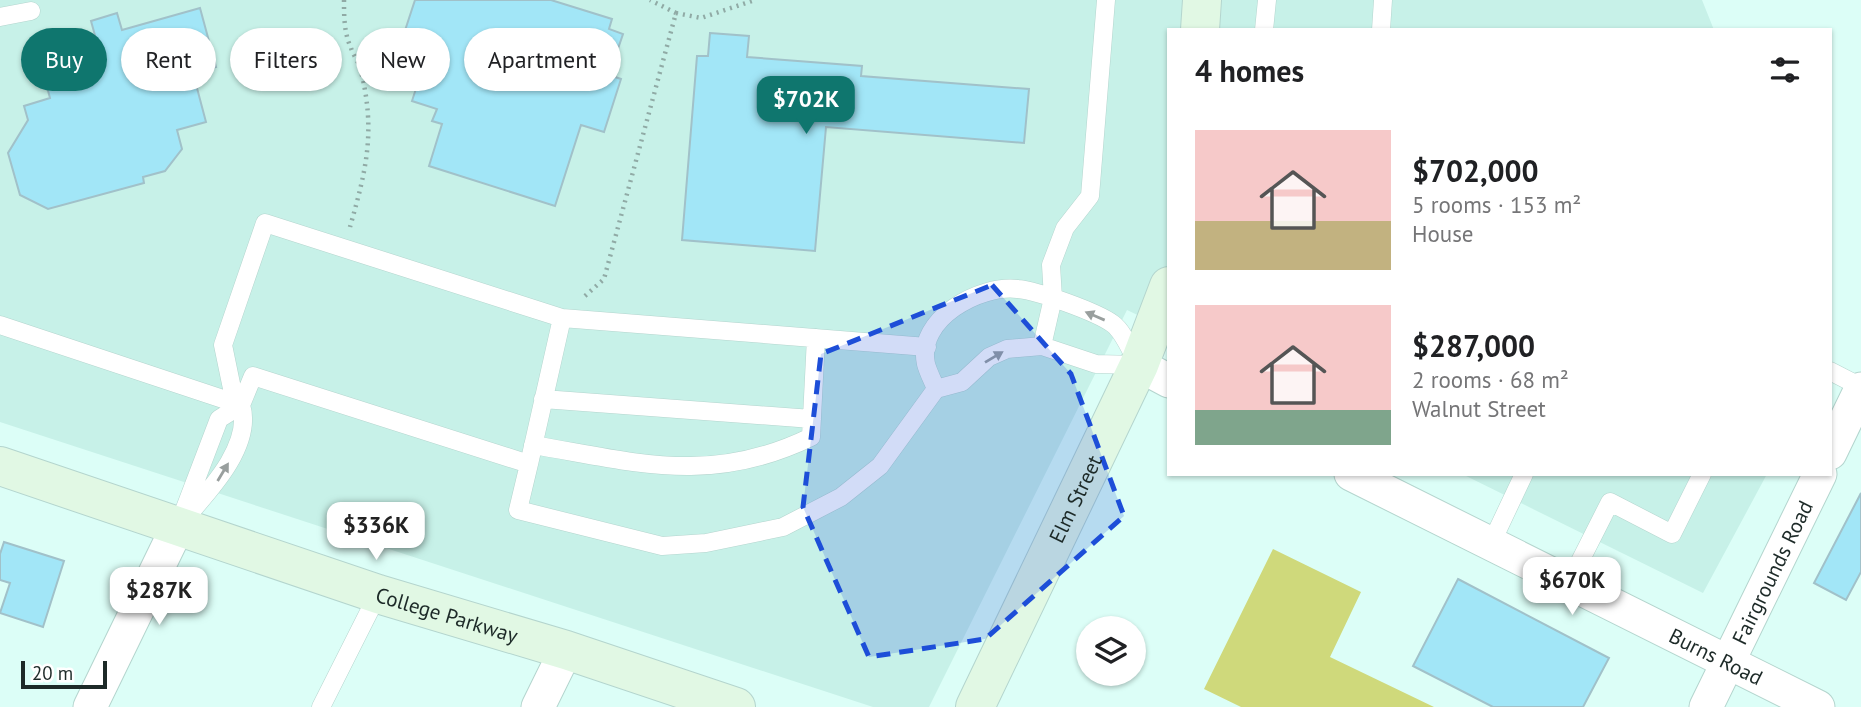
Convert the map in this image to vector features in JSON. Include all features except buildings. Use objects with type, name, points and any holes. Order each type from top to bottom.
[{"type":"street","points":[[1200,28],[1202,0]]},
{"type":"street","name":"Elm Street","points":[[975,707],[1154,373],[1167,298]]},
{"type":"street","points":[[1832,449],[1861,388]]},
{"type":"street","name":"College Parkway","points":[[0,466],[179,524],[378,594],[566,650],[736,707]]},
{"type":"street","name":"Burns Road","points":[[1355,476],[1568,585],[1818,707]]},
{"type":"street","name":"Fairgrounds Road","points":[[1706,707],[1819,476]]},
{"type":"street","points":[[90,707],[179,524]]},
{"type":"street","points":[[538,707],[566,650]]},
{"type":"lane","points":[[1042,346],[1053,298],[1051,265],[1065,228],[1090,196],[1106,0]]},
{"type":"lane","points":[[1265,28],[1267,0]]},
{"type":"lane","points":[[1381,28],[1382,0]]},
{"type":"lane","points":[[0,17],[32,11]]},
{"type":"lane","points":[[179,524],[223,475],[246,421],[238,404],[223,345],[265,223],[562,318],[927,347]]},
{"type":"lane","points":[[936,389],[925,363],[931,332],[954,307],[981,293],[1016,289],[1053,298],[1115,325],[1154,373]]},
{"type":"lane","points":[[562,318],[518,510],[662,546],[706,542],[783,527],[841,497],[880,466],[936,389],[962,382],[989,357],[1007,349],[1042,346],[1096,365],[1154,373]]},
{"type":"lane","points":[[0,325],[238,404]]},
{"type":"lane","points":[[533,444],[674,468],[728,465],[789,448],[811,437],[816,338]]},
{"type":"lane","points":[[1832,371],[1861,388]]},
{"type":"lane","points":[[179,524],[219,419],[238,404],[253,376],[528,464]]},
{"type":"lane","points":[[543,399],[812,419]]},
{"type":"lane","points":[[1490,546],[1523,476]]},
{"type":"lane","points":[[1568,585],[1610,502],[1672,534],[1701,476]]},
{"type":"lane","points":[[321,707],[378,594]]},
{"type":"path","points":[[344,0],[344,25],[350,47],[360,66],[369,121],[370,149],[344,248]]},
{"type":"path","points":[[650,0],[676,13],[701,18],[755,0]]},
{"type":"path","points":[[604,279],[676,13]]},
{"type":"highlighted area","points":[[992,285],[1071,374],[1124,516],[985,639],[869,657],[803,507],[821,354]]},
{"type":"shaded area","points":[[0,0],[1702,0],[1713,28],[1167,28],[1167,329],[1127,310],[929,707],[873,707],[0,422]]},
{"type":"shaded area","points":[[1466,476],[1766,476],[1703,593]]},
{"type":"green space","points":[[1273,549],[1361,592],[1330,657],[1434,707],[1241,707],[1204,689]]}]
